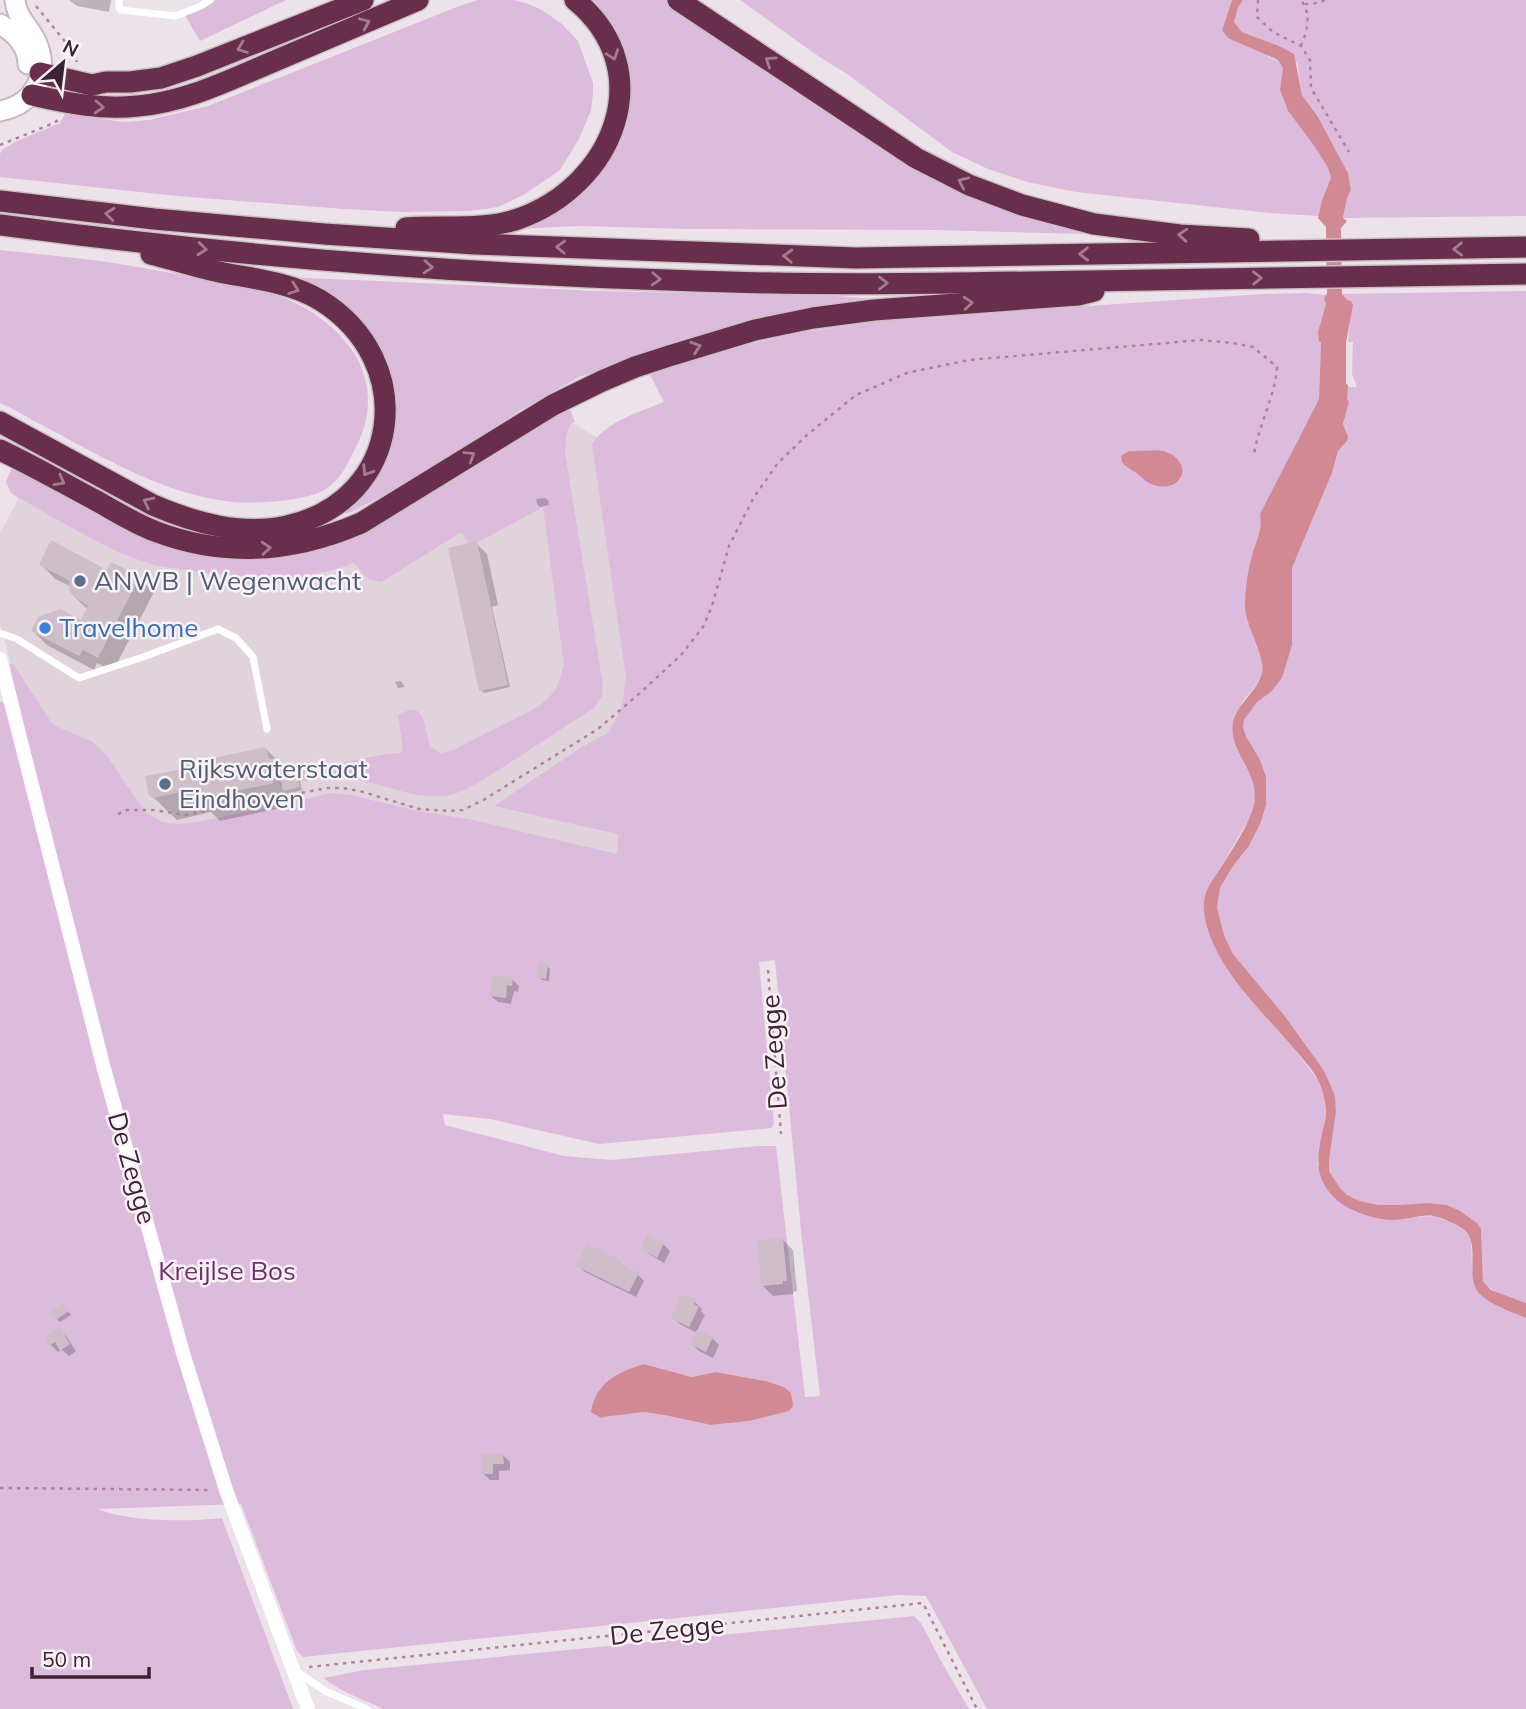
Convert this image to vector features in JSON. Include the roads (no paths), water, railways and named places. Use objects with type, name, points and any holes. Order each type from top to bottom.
[{"type":"highway","points":[[36,68],[93,76],[106,82],[130,82],[173,75],[363,0]]},
{"type":"highway","points":[[32,95],[65,103],[103,107],[139,106],[203,92],[418,0]]},
{"type":"highway","points":[[324,234],[505,223],[552,203],[579,182],[609,142],[620,94],[616,59],[606,35],[575,0]]},
{"type":"highway","points":[[678,0],[916,158],[995,196],[1066,218],[1107,226],[1180,235],[1247,239],[1334,251]]},
{"type":"highway","points":[[0,201],[154,219],[324,234],[475,244],[856,258],[1526,247]]},
{"type":"highway","points":[[0,225],[85,237],[276,256],[467,270],[684,281],[919,283],[1526,274]]},
{"type":"highway","points":[[0,422],[153,505],[193,520],[229,528],[272,528],[299,523],[332,508],[354,490],[372,466],[384,425],[382,380],[366,343],[340,314],[318,299],[289,287],[85,237]]},
{"type":"highway","points":[[0,450],[130,520],[177,539],[232,549],[290,546],[330,536],[374,516],[553,405],[602,381],[635,367],[712,342],[813,318],[874,310],[1078,295],[1140,280]]},
{"type":"main road","points":[[3,0],[1,25],[20,41],[36,68]]},
{"type":"main road","points":[[0,111],[21,104],[32,95],[37,84],[35,39],[22,22],[15,0]]},
{"type":"main road","points":[[0,98],[16,93],[36,68]]},
{"type":"street","name":"De Zegge","points":[[0,659],[104,1069],[183,1353],[226,1490],[308,1709]]},
{"type":"lane","points":[[119,0],[121,10],[175,16],[210,0]]},
{"type":"lane","points":[[0,633],[17,639],[79,678],[218,629],[236,638],[253,657],[267,729]]},
{"type":"lane","points":[[293,1669],[325,1691],[367,1709]]},
{"type":"place","name":"ANWB | Wegenwacht","points":[[80,581]]},
{"type":"place","name":"Travelhome","points":[[45,628]]},
{"type":"place","name":"Rijkswaterstaat Eindhoven","points":[[165,784]]},
{"type":"park label","name":"Kreijlse Bos","points":[[227,1271]]}]
